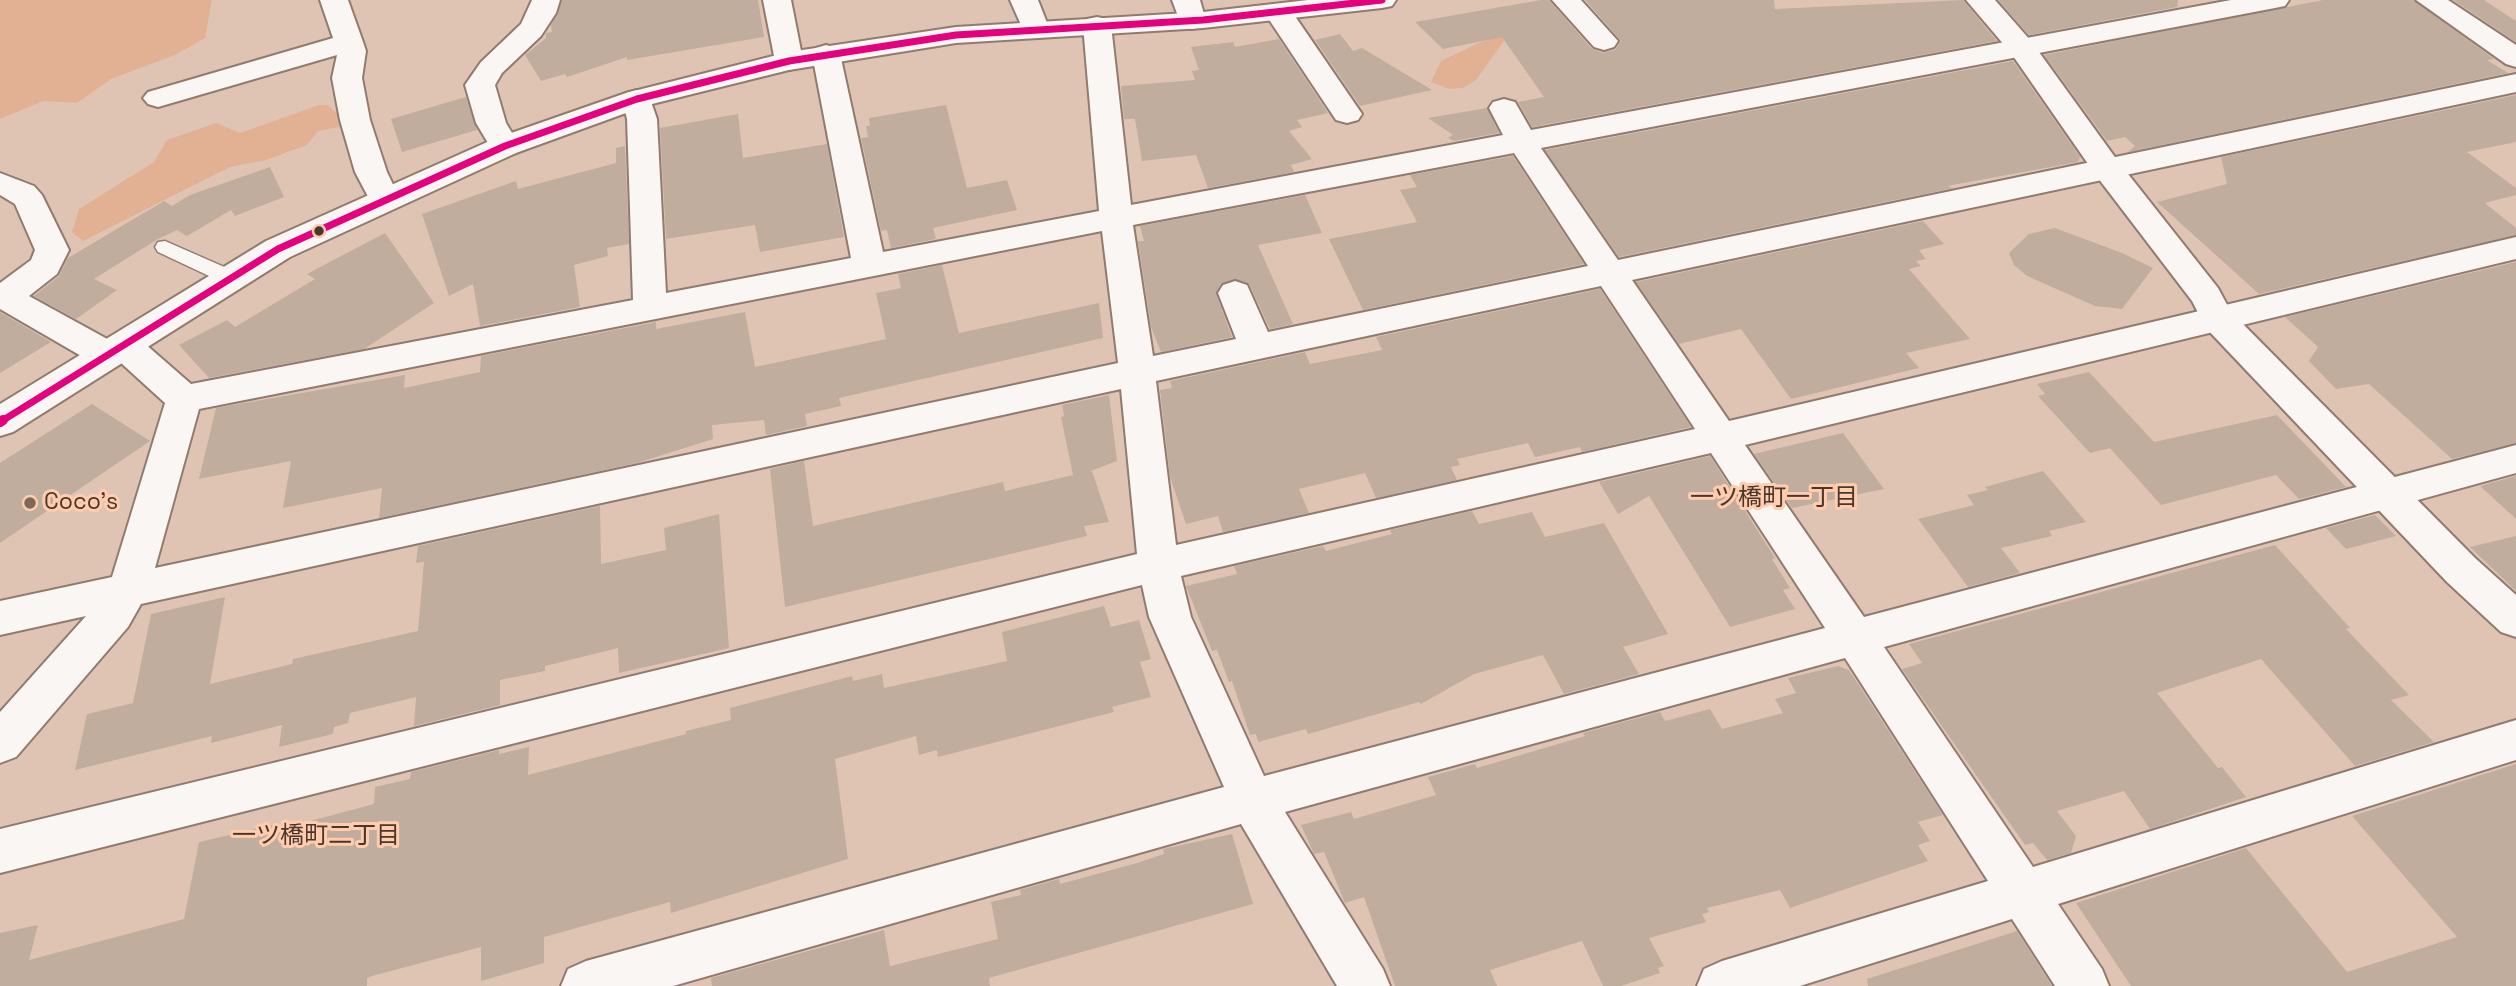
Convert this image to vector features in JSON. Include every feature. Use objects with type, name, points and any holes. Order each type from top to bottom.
[{"type":"street","points":[[334,0],[352,51],[347,78],[355,120],[371,172],[384,199]]},
{"type":"street","points":[[505,146],[491,123],[480,85],[491,68],[530,30],[546,0]]},
{"type":"street","points":[[777,0],[789,61]]},
{"type":"street","points":[[1024,0],[1035,28]]},
{"type":"street","points":[[0,422],[278,249],[505,146],[637,99],[789,61],[956,35],[1097,25],[1189,10],[1278,12],[1382,0]]},
{"type":"street","points":[[1566,0],[1604,41]]},
{"type":"street","points":[[1980,0],[2021,47],[2106,167],[2184,266],[2218,319],[2461,570],[2516,620]]},
{"type":"street","points":[[52,250],[45,266],[5,297],[116,350],[184,399],[1116,218],[1512,125],[2021,47],[2194,7],[2275,0]]},
{"type":"street","points":[[2430,0],[2516,58]]},
{"type":"street","points":[[1278,12],[1347,114]]},
{"type":"street","points":[[1097,25],[1116,218],[1137,372],[1158,565],[1170,617],[1252,800],[1365,986]]},
{"type":"street","points":[[158,98],[349,42]]},
{"type":"street","points":[[826,54],[869,266]]},
{"type":"street","points":[[0,618],[1137,372],[2516,83]]},
{"type":"street","points":[[637,99],[642,119],[650,308]]},
{"type":"street","points":[[1512,125],[2084,986]]},
{"type":"street","points":[[8,194],[52,250]]},
{"type":"street","points":[[0,851],[1158,565],[1720,437],[2516,248]]},
{"type":"street","points":[[0,276],[52,250]]},
{"type":"street","points":[[1235,293],[1257,347]]},
{"type":"street","points":[[0,743],[113,615],[129,589],[184,399]]},
{"type":"street","points":[[586,986],[1252,800],[2516,460]]},
{"type":"street","points":[[1722,986],[2021,891],[2516,740]]},
{"type":"lane","points":[[165,247],[231,278]]},
{"type":"shaded area","points":[[0,0],[212,0],[205,38],[175,55],[111,79],[77,103],[43,101],[0,119]]},
{"type":"shaded area","points":[[1498,23],[1506,38],[1476,80],[1463,88],[1449,89],[1431,82],[1441,61],[1489,38]]},
{"type":"shaded area","points":[[319,105],[327,105],[343,118],[340,127],[318,131],[307,145],[266,160],[230,167],[83,241],[72,232],[79,209],[154,162],[167,140],[216,123],[240,133]]},
{"type":"building","points":[[562,0],[758,0],[764,37],[627,60],[627,57],[567,77],[565,74],[541,81],[525,55],[546,38],[546,33],[552,32],[551,25]]},
{"type":"building","points":[[1549,0],[1592,49],[1603,53],[1615,50],[1621,41],[1585,0],[1774,0],[1775,9],[1963,0],[1997,41],[1532,127],[1518,102],[1544,97],[1502,37],[1443,49],[1415,22]]},
{"type":"building","points":[[1998,0],[2178,0],[2177,7],[2029,35]]},
{"type":"building","points":[[2323,0],[2413,0],[2494,59],[2487,60],[2508,73],[2128,152],[2135,146],[2125,137],[2107,141],[2044,55]]},
{"type":"building","points":[[2453,0],[2484,0],[2516,21],[2516,42]]},
{"type":"building","points":[[1340,34],[1353,51],[1362,48],[1432,90],[1360,106],[1315,40]]},
{"type":"building","points":[[1279,39],[1328,113],[1297,120],[1302,127],[1289,131],[1312,159],[1291,165],[1294,172],[1208,188],[1196,155],[1142,161],[1135,119],[1124,119],[1121,86],[1195,80],[1192,71],[1199,70],[1191,47],[1233,42],[1235,47]]},
{"type":"building","points":[[2013,61],[2080,157],[2078,162],[1947,186],[1953,188],[1619,257],[1545,150]]},
{"type":"building","points":[[2516,95],[2516,142],[2467,152],[2516,188],[2516,195],[2485,203],[2516,228],[2516,235],[2259,294],[2157,202],[2227,184],[2221,157]]},
{"type":"building","points":[[466,97],[477,130],[402,152],[391,119]]},
{"type":"building","points":[[946,105],[967,188],[1007,180],[1017,210],[933,228],[936,239],[891,248],[887,230],[881,231],[861,138],[868,137],[866,126],[870,126],[869,118]]},
{"type":"building","points":[[1487,108],[1499,133],[1454,141],[1448,138],[1453,135],[1428,118]]},
{"type":"building","points":[[738,114],[743,158],[827,144],[844,237],[760,252],[755,225],[666,239],[660,128]]},
{"type":"building","points":[[625,146],[629,244],[607,248],[608,256],[574,265],[580,307],[480,326],[473,284],[449,296],[422,214],[516,181],[518,189],[616,163],[616,148]]},
{"type":"building","points":[[1513,156],[1584,264],[1363,310],[1329,239],[1417,222],[1400,190],[1417,187],[1410,175]]},
{"type":"building","points":[[270,167],[284,197],[235,216],[231,210],[187,236],[177,230],[158,239],[94,279],[117,290],[76,319],[34,296],[59,276],[68,258],[164,201],[172,206],[190,195]]},
{"type":"building","points":[[1305,195],[1322,233],[1258,245],[1293,324],[1270,329],[1249,284],[1234,279],[1221,284],[1216,294],[1232,337],[1161,352],[1151,327],[1138,241],[1144,241],[1140,226]]},
{"type":"building","points":[[1923,221],[1944,244],[1919,250],[1926,259],[1916,261],[1921,266],[1909,269],[1970,339],[1906,353],[1919,368],[1791,399],[1741,329],[1679,344],[1636,282]]},
{"type":"building","points":[[2055,228],[2122,253],[2153,268],[2122,309],[2095,306],[2027,276],[2014,265],[2009,253],[2029,234]]},
{"type":"building","points":[[385,233],[434,303],[364,349],[209,378],[179,345],[227,320],[235,327],[315,279],[307,274]]},
{"type":"building","points":[[2516,262],[2516,443],[2452,459],[2369,384],[2336,389],[2309,361],[2318,347],[2285,317]]},
{"type":"building","points":[[942,265],[959,333],[1099,303],[1103,338],[839,398],[841,406],[805,414],[807,426],[766,435],[764,420],[712,425],[713,439],[637,463],[379,518],[382,488],[283,508],[291,461],[199,479],[216,408],[405,375],[404,388],[480,372],[481,356],[656,322],[656,329],[745,312],[755,367],[886,339],[876,293],[901,288],[898,274]]},
{"type":"building","points":[[1600,289],[1691,427],[1582,452],[1580,447],[1535,457],[1528,443],[1457,459],[1460,465],[1451,467],[1457,480],[1376,498],[1365,473],[1299,489],[1309,513],[1223,532],[1218,516],[1186,524],[1170,477],[1160,390],[1172,388],[1170,381],[1305,352],[1310,364],[1382,350],[1376,337]]},
{"type":"building","points":[[0,312],[51,342],[0,373]]},
{"type":"building","points":[[2089,372],[2154,442],[2277,415],[2346,487],[2299,499],[2276,475],[2161,505],[2110,448],[2090,453],[2038,396],[2045,394],[2037,384]]},
{"type":"building","points":[[1109,395],[1117,461],[1088,472],[1092,471],[1109,522],[1084,526],[1087,536],[785,607],[770,469],[804,461],[813,526],[1003,482],[1005,491],[1073,475],[1061,417],[1064,416],[1062,405]]},
{"type":"building","name":"Coco's","points":[[92,404],[150,441],[0,543],[0,463]]},
{"type":"building","points":[[1843,433],[1884,489],[1792,508],[1754,454]]},
{"type":"building","points":[[1710,456],[1775,558],[1772,559],[1790,588],[1783,590],[1795,609],[1730,627],[1649,496],[1618,514],[1599,482]]},
{"type":"building","points":[[2043,471],[2086,522],[2049,531],[2052,536],[2001,548],[2020,573],[1968,587],[1918,519],[1974,505],[1967,495],[1988,490],[1985,487]]},
{"type":"building","points":[[2516,476],[2516,519],[2480,486]]},
{"type":"building","points":[[600,506],[601,564],[666,550],[664,528],[719,514],[729,648],[619,673],[618,648],[545,666],[545,671],[500,680],[500,705],[414,726],[416,697],[350,713],[348,723],[334,727],[333,734],[279,747],[282,725],[211,743],[212,736],[75,770],[87,714],[133,703],[151,614],[225,597],[210,684],[292,664],[293,659],[418,631],[424,562],[416,563],[418,546]]},
{"type":"building","points":[[1472,511],[1479,524],[1532,512],[1545,537],[1604,523],[1668,634],[1623,647],[1639,674],[1564,694],[1543,655],[1474,674],[1421,704],[1419,702],[1308,734],[1306,729],[1258,742],[1256,734],[1250,735],[1232,681],[1229,682],[1217,650],[1212,651],[1186,586],[1237,574],[1234,566],[1323,546],[1326,551],[1392,534],[1390,530]]},
{"type":"building","points":[[2375,515],[2396,536],[2346,549],[2326,528]]},
{"type":"building","points":[[2516,536],[2516,591],[2470,547]]},
{"type":"building","points":[[2275,545],[2350,628],[2346,629],[2409,695],[2391,700],[2434,742],[2355,766],[2261,659],[2157,693],[2218,768],[2222,767],[2246,797],[2150,829],[2124,791],[2057,811],[2076,836],[2071,853],[2047,860],[2033,843],[2025,845],[1902,669],[1922,663],[1909,644]]},
{"type":"building","points":[[1104,606],[1111,627],[1139,620],[1151,659],[1140,662],[1151,697],[1112,707],[1114,712],[938,757],[937,750],[919,755],[916,736],[835,759],[848,859],[671,913],[670,902],[544,937],[544,963],[481,981],[481,947],[372,976],[367,978],[367,986],[0,986],[0,933],[38,925],[29,960],[184,919],[199,842],[273,825],[273,831],[374,804],[375,787],[410,779],[411,772],[499,750],[499,754],[529,747],[528,775],[686,734],[686,731],[731,720],[730,708],[852,676],[853,681],[882,674],[884,688],[1007,661],[1002,632]]},
{"type":"building","points":[[1838,666],[1849,670],[1943,815],[1918,822],[1930,841],[1918,845],[1928,861],[1790,908],[1780,890],[1707,908],[1709,912],[1702,914],[1706,922],[1649,938],[1664,966],[1658,968],[1660,973],[1621,986],[1603,986],[1582,941],[1490,970],[1497,986],[1395,986],[1364,897],[1345,903],[1324,852],[1314,854],[1301,825],[1351,812],[1354,819],[1436,795],[1428,777],[1475,764],[1477,768],[1585,736],[1583,733],[1660,712],[1665,721],[1710,709],[1722,729],[1783,713],[1775,699],[1796,693],[1788,678]]},
{"type":"building","points":[[2516,764],[2516,986],[2131,986],[2076,903],[2246,848],[2347,972],[2457,937],[2352,816]]},
{"type":"building","points":[[1232,834],[1253,904],[989,978],[990,986],[712,986],[711,978],[884,930],[890,966],[998,939],[991,902],[1021,895],[1020,890],[1059,879],[1060,884],[1137,863],[1164,854],[1163,849]]},
{"type":"building","points":[[2017,931],[2052,986],[1868,986],[1867,979]]},
{"type":"transit line","points":[[0,422],[278,249],[505,146],[637,99],[789,61],[956,35],[1203,20],[1382,0]]},
{"type":"place","name":"Coco's","points":[[30,503]]},
{"type":"district","name":"一ツ橋町一丁目","points":[[1774,498]]},
{"type":"district","name":"一ツ橋町二丁目","points":[[316,836]]}]
